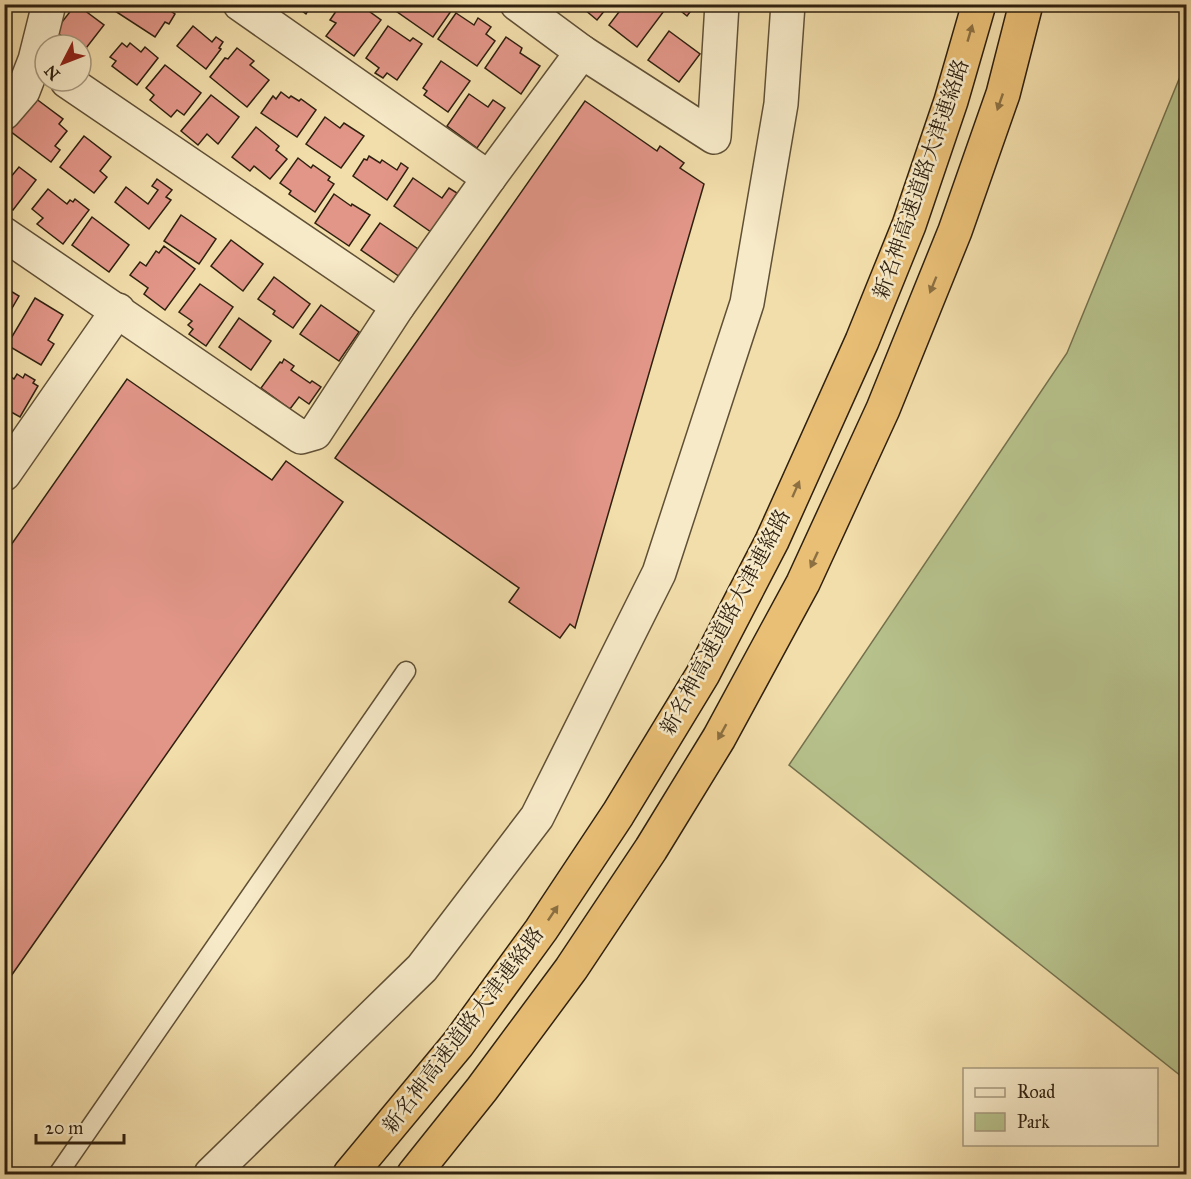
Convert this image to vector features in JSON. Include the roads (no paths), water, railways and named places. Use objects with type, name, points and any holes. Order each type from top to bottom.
[{"type":"highway","name":"新名神高速道路大津連絡路","points":[[350,1174],[458,1044],[541,930],[618,814],[703,674],[772,541],[862,341],[913,214],[951,101],[979,4]]},
{"type":"highway","points":[[414,1174],[482,1089],[571,969],[651,849],[719,738],[803,583],[883,409],[955,231],[1003,94],[1026,4]]},
{"type":"street","points":[[44,33],[48,4]]},
{"type":"street","points":[[240,4],[489,178]]},
{"type":"street","points":[[517,4],[582,52],[714,137],[722,4]]},
{"type":"street","points":[[211,1174],[422,968],[537,817],[659,573],[747,303],[781,104],[788,4]]},
{"type":"street","points":[[4,234],[301,437],[315,433],[398,306],[582,52]]},
{"type":"street","points":[[4,112],[23,91],[33,75]]},
{"type":"street","points":[[85,93],[398,306]]},
{"type":"street","points":[[8,462],[118,310]]},
{"type":"lane","points":[[58,1174],[406,670]]}]
